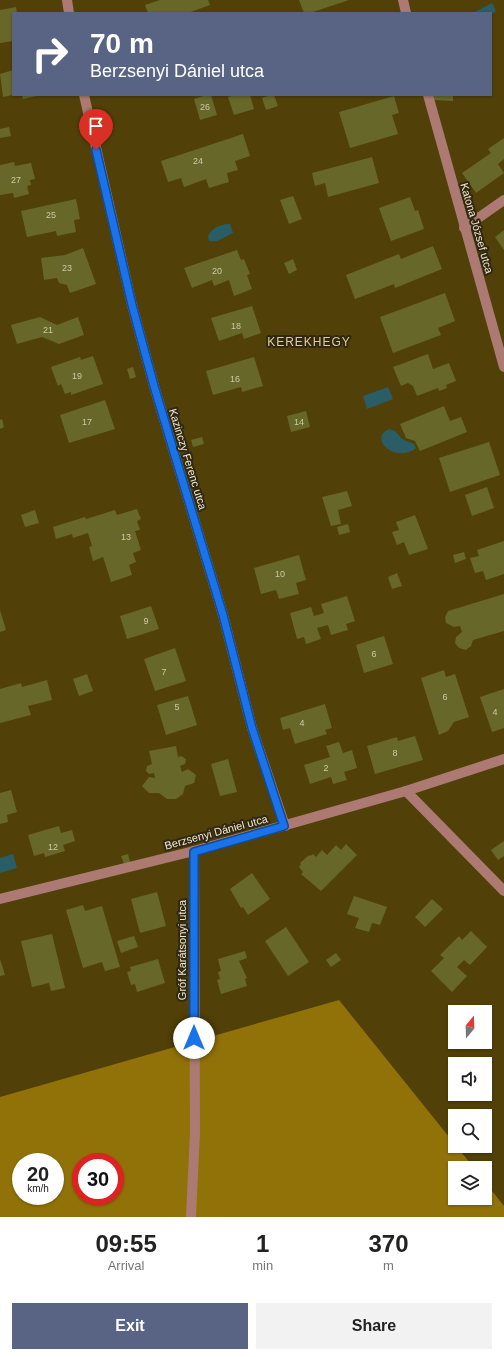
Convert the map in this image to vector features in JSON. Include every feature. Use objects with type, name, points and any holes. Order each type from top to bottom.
[{"type":"street","points":[[67,0],[69,12]]},
{"type":"street","points":[[403,0],[406,12]]},
{"type":"street","name":"Kazinczy Ferenc utca","points":[[84,96],[130,297],[154,386],[223,615],[252,728],[284,826]]},
{"type":"street","name":"Katona József utca","points":[[428,96],[504,367]]},
{"type":"street","points":[[464,228],[504,200]]},
{"type":"street","name":"Berzsenyi Dániel utca","points":[[0,899],[194,852],[406,791],[504,758]]},
{"type":"street","points":[[406,791],[504,891]]},
{"type":"street","name":"Gróf Karátsonyi utca","points":[[191,1217],[194,1132],[194,852]]},
{"type":"shaded area","points":[[339,1000],[448,1136],[448,1153],[462,1153],[468,1161],[448,1161],[448,1205],[492,1205],[492,1191],[504,1206],[504,1217],[0,1217],[0,1097]]},
{"type":"water","points":[[492,3],[496,11],[492,13],[492,12],[475,12]]},
{"type":"water","points":[[230,224],[233,233],[217,241],[209,241],[208,236],[214,229]]},
{"type":"water","points":[[388,387],[393,399],[367,409],[363,396]]},
{"type":"water","points":[[389,429],[395,431],[402,439],[414,444],[416,448],[408,452],[401,453],[393,452],[387,448],[383,444],[381,438],[383,433]]},
{"type":"water","points":[[13,854],[17,868],[0,873],[0,858]]},
{"type":"building","points":[[160,0],[208,0],[210,5],[191,12],[148,12],[145,5]]},
{"type":"building","points":[[299,0],[349,0],[313,12],[304,12]]},
{"type":"building","points":[[16,7],[17,12],[12,12],[12,41],[0,43],[0,10]]},
{"type":"building","points":[[12,70],[12,95],[3,97],[0,74]]},
{"type":"building","points":[[22,96],[37,96],[23,99]]},
{"type":"building","points":[[203,96],[211,96],[217,115],[200,120],[194,99]]},
{"type":"building","points":[[250,96],[254,109],[234,115],[228,97]]},
{"type":"building","points":[[274,96],[278,106],[266,110],[262,98]]},
{"type":"building","points":[[394,96],[399,113],[392,115],[398,134],[350,148],[339,112]]},
{"type":"building","points":[[434,96],[453,96],[453,101],[434,100]]},
{"type":"building","points":[[9,127],[11,136],[0,138],[0,129]]},
{"type":"building","points":[[243,134],[250,156],[235,161],[238,170],[227,173],[229,182],[209,188],[206,179],[184,187],[181,178],[168,182],[161,161]]},
{"type":"building","points":[[504,138],[504,159],[498,164],[504,173],[476,193],[462,173],[491,153],[488,149]]},
{"type":"building","points":[[372,157],[379,183],[328,197],[325,183],[315,186],[312,173]]},
{"type":"building","points":[[14,162],[15,166],[31,163],[35,179],[30,180],[31,185],[27,186],[29,194],[14,198],[13,193],[0,195],[0,165]]},
{"type":"building","points":[[293,196],[302,219],[289,224],[280,200]]},
{"type":"building","points":[[410,197],[415,211],[418,210],[424,229],[391,241],[379,208]]},
{"type":"building","points":[[76,199],[80,219],[74,220],[76,232],[57,236],[56,231],[27,237],[21,211]]},
{"type":"building","points":[[504,230],[504,250],[495,237]]},
{"type":"building","points":[[433,246],[442,269],[395,288],[394,284],[355,299],[346,275],[399,254],[401,259]]},
{"type":"building","points":[[83,248],[96,284],[70,293],[67,285],[59,283],[57,278],[44,280],[41,258],[65,255]]},
{"type":"building","points":[[237,250],[241,260],[244,259],[250,274],[247,275],[252,289],[234,296],[229,280],[214,286],[212,280],[192,288],[184,268]]},
{"type":"building","points":[[293,259],[297,270],[289,274],[284,263]]},
{"type":"building","points":[[445,293],[455,321],[438,328],[441,335],[393,353],[380,317]]},
{"type":"building","points":[[252,306],[261,333],[244,339],[242,333],[219,341],[211,318]]},
{"type":"building","points":[[40,317],[57,325],[78,317],[84,335],[59,344],[42,337],[17,344],[11,325]]},
{"type":"building","points":[[428,354],[433,369],[449,363],[456,381],[446,385],[447,388],[439,391],[438,388],[417,396],[413,386],[408,383],[401,386],[393,367]]},
{"type":"building","points":[[93,356],[103,384],[71,395],[71,392],[65,394],[61,384],[58,386],[51,367],[80,357],[81,360]]},
{"type":"building","points":[[254,357],[263,386],[242,392],[241,387],[213,395],[206,371]]},
{"type":"building","points":[[133,367],[136,377],[130,379],[127,369]]},
{"type":"building","points":[[105,400],[115,429],[69,443],[60,415]]},
{"type":"building","points":[[444,406],[450,421],[461,417],[467,432],[420,451],[415,441],[406,438],[400,424]]},
{"type":"building","points":[[306,411],[310,427],[291,432],[287,416]]},
{"type":"building","points":[[2,419],[4,427],[0,429],[0,420]]},
{"type":"building","points":[[202,437],[204,444],[193,447],[191,440]]},
{"type":"building","points":[[489,442],[500,475],[450,492],[439,458]]},
{"type":"building","points":[[487,487],[494,508],[472,516],[465,495]]},
{"type":"building","points":[[347,491],[352,506],[338,510],[341,524],[331,526],[322,497]]},
{"type":"building","points":[[137,509],[141,519],[137,521],[140,530],[135,531],[141,550],[133,553],[136,562],[129,565],[132,575],[111,582],[103,557],[93,561],[89,547],[92,546],[88,533],[73,538],[72,534],[56,539],[53,527],[115,510],[117,515]]},
{"type":"building","points":[[35,510],[39,523],[25,527],[21,515]]},
{"type":"building","points":[[415,515],[428,549],[409,555],[404,542],[397,545],[392,532],[399,530],[396,522]]},
{"type":"building","points":[[348,524],[350,532],[339,535],[337,527]]},
{"type":"building","points":[[504,541],[504,574],[486,580],[483,571],[475,573],[470,558],[479,556],[477,550]]},
{"type":"building","points":[[464,552],[466,559],[455,563],[453,555]]},
{"type":"building","points":[[299,555],[306,580],[296,583],[299,594],[279,599],[276,590],[261,594],[254,568]]},
{"type":"building","points":[[397,573],[402,586],[392,589],[388,577]]},
{"type":"building","points":[[504,594],[504,631],[473,640],[471,646],[466,650],[459,648],[455,643],[456,637],[462,632],[460,626],[454,627],[446,623],[445,617],[448,611]]},
{"type":"building","points":[[347,596],[355,621],[346,624],[348,630],[331,635],[328,625],[317,628],[321,639],[306,644],[304,637],[297,639],[290,613],[311,607],[314,616],[324,613],[321,604]]},
{"type":"building","points":[[151,606],[159,629],[127,639],[120,616]]},
{"type":"building","points":[[0,610],[6,630],[0,632]]},
{"type":"building","points":[[384,636],[393,664],[364,673],[356,645]]},
{"type":"building","points":[[175,648],[186,681],[155,691],[144,659]]},
{"type":"building","points":[[444,670],[446,677],[455,674],[469,717],[454,722],[448,731],[439,735],[421,678]]},
{"type":"building","points":[[87,674],[93,691],[79,696],[73,679]]},
{"type":"building","points":[[47,680],[52,700],[28,706],[31,715],[0,723],[0,689],[21,683],[22,687]]},
{"type":"building","points":[[504,689],[504,728],[492,732],[480,697]]},
{"type":"building","points":[[188,696],[197,725],[166,735],[157,705]]},
{"type":"building","points":[[325,704],[332,728],[325,730],[327,734],[295,744],[290,728],[283,730],[280,718]]},
{"type":"building","points":[[415,736],[423,760],[375,774],[367,746],[397,737],[398,741]]},
{"type":"building","points":[[339,742],[343,753],[352,750],[357,768],[344,772],[347,780],[333,784],[331,777],[310,784],[304,765],[330,757],[326,746]]},
{"type":"building","points":[[176,746],[178,757],[181,756],[186,759],[185,764],[180,766],[182,772],[188,769],[196,775],[194,783],[185,786],[183,794],[176,799],[167,799],[159,793],[149,793],[142,786],[149,777],[155,778],[154,773],[149,774],[146,771],[147,766],[152,764],[149,751]]},
{"type":"building","points":[[228,759],[237,792],[220,796],[211,764]]},
{"type":"building","points":[[11,790],[17,812],[7,815],[8,822],[0,824],[0,793]]},
{"type":"building","points":[[59,826],[61,833],[72,830],[75,841],[63,845],[65,851],[45,857],[44,853],[34,856],[28,835]]},
{"type":"building","points":[[504,841],[504,856],[498,860],[491,850]]},
{"type":"building","points":[[346,844],[357,855],[321,891],[301,874],[303,872],[299,867],[301,864],[300,863],[309,855],[310,856],[313,854],[316,857],[322,850],[327,855],[336,845],[341,850]]},
{"type":"building","points":[[128,854],[130,862],[124,864],[121,856]]},
{"type":"building","points":[[252,873],[270,899],[248,915],[243,907],[241,908],[230,889]]},
{"type":"building","points":[[157,892],[166,926],[140,933],[131,899]]},
{"type":"building","points":[[354,896],[387,907],[380,925],[372,923],[369,932],[355,928],[359,918],[347,914]]},
{"type":"building","points":[[432,899],[443,909],[425,927],[415,917]]},
{"type":"building","points":[[83,905],[85,911],[102,906],[120,967],[105,971],[102,962],[83,968],[66,910]]},
{"type":"building","points":[[286,927],[309,962],[288,976],[265,941]]},
{"type":"building","points":[[471,931],[487,947],[470,965],[464,960],[457,967],[467,976],[452,992],[431,971],[444,958],[440,955],[459,936],[462,940]]},
{"type":"building","points":[[52,934],[65,988],[51,991],[49,983],[32,987],[21,941]]},
{"type":"building","points":[[134,936],[138,947],[121,953],[117,941]]},
{"type":"building","points":[[245,951],[247,958],[239,961],[247,978],[245,979],[247,986],[221,994],[217,980],[220,979],[218,972],[221,971],[218,959]]},
{"type":"building","points":[[336,953],[341,960],[331,967],[326,960]]},
{"type":"building","points":[[0,959],[5,975],[0,976]]},
{"type":"building","points":[[158,959],[165,983],[137,992],[135,984],[131,985],[127,972],[131,971],[130,967]]},
{"type":"district","name":"KEREKHEGY","points":[[309,342]]},
{"type":"route","points":[[96,150],[132,305],[154,386],[223,615],[252,728],[284,826],[194,852],[194,1038]]}]
